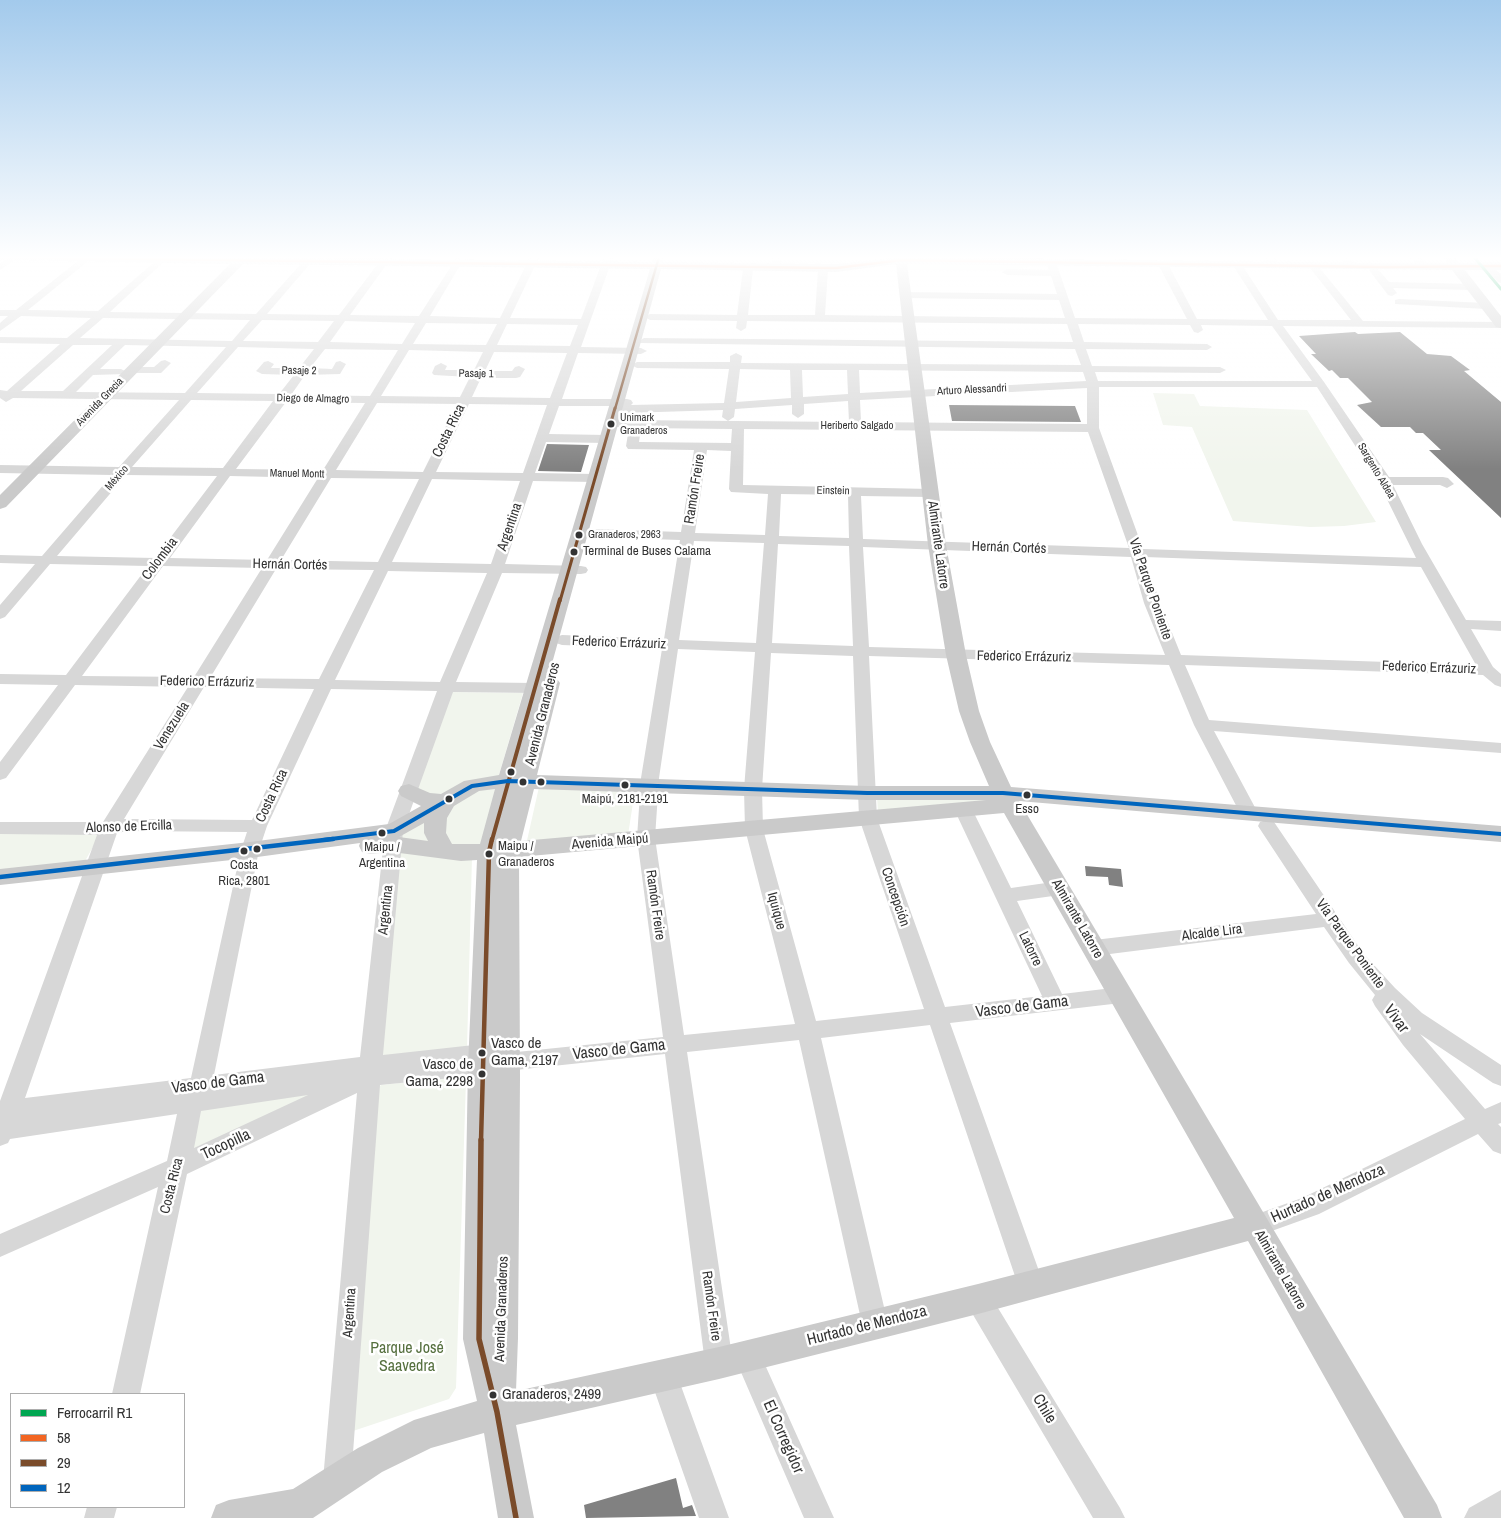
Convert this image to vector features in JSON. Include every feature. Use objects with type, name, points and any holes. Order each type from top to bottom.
[{"type":"main road","name":"Avenida Grecia","points":[[0,504],[29,470],[169,328]]},
{"type":"main road","name":"Avenida Granaderos","points":[[517,781],[534,688],[574,570],[591,533],[625,413],[644,328]]},
{"type":"main road","name":"Avenida Granaderos","points":[[638,352],[646,328]]},
{"type":"main road","name":"Almirante Latorre","points":[[908,328],[937,545],[956,655],[974,726],[1007,799],[1424,1518]]},
{"type":"main road","name":"Avenida Granaderos","points":[[516,1518],[497,1412],[479,1339],[498,852],[517,781],[562,640],[574,570],[606,439],[625,413]]},
{"type":"main road","name":"Avenida Grecia","points":[[0,494],[29,470]]},
{"type":"main road","name":"Avenida Maipú","points":[[393,837],[459,792],[472,786],[490,782],[517,781],[1007,799]]},
{"type":"main road","points":[[410,791],[425,800],[445,802],[436,818],[435,833],[444,850]]},
{"type":"main road","name":"Avenida Maipú","points":[[0,877],[92,872],[393,837],[461,853],[498,852],[962,809],[1007,799]]},
{"type":"main road","points":[[1007,799],[1462,836],[1501,834]]},
{"type":"main road","points":[[1462,836],[1501,845]]},
{"type":"main road","name":"Avenida Maipú","points":[[0,888],[92,872]]},
{"type":"main road","name":"Hurtado de Mendoza","points":[[229,1518],[299,1506],[370,1460],[426,1432],[497,1412],[560,1400],[733,1360],[978,1299],[1255,1226]]},
{"type":"street","points":[[0,403],[5,394],[85,328]]},
{"type":"street","name":"México","points":[[0,614],[249,328]]},
{"type":"street","name":"Colombia","points":[[0,774],[334,328]]},
{"type":"street","name":"Venezuela","points":[[2,1124],[92,872],[110,828],[416,328]]},
{"type":"street","name":"Costa Rica","points":[[126,1393],[172,1180],[178,1168],[248,855],[258,826],[325,684],[500,328]]},
{"type":"street","name":"Argentina","points":[[338,1480],[370,1071],[393,837],[447,685],[496,569],[541,438],[584,328]]},
{"type":"street","points":[[625,413],[632,446],[737,448],[730,406],[740,328]]},
{"type":"street","name":"Vía Parque Poniente","points":[[1073,328],[1093,384],[1093,428],[1137,552],[1152,604],[1202,725],[1258,819],[1356,958],[1387,994],[1414,1019],[1494,1072]]},
{"type":"street","points":[[1196,328],[1226,383]]},
{"type":"street","name":"Sargento Aldea","points":[[1278,328],[1320,384],[1386,483],[1415,544],[1460,624],[1487,670],[1501,682]]},
{"type":"street","points":[[0,340],[322,344],[638,352],[734,366],[796,367],[1088,369],[1213,358]]},
{"type":"street","points":[[66,395],[123,341]]},
{"type":"street","points":[[638,352],[738,342],[1080,346],[1213,358]]},
{"type":"street","points":[[104,359],[128,368]]},
{"type":"street","points":[[90,372],[128,368],[157,371],[165,363]]},
{"type":"street","name":"Pasaje 2","points":[[268,364],[262,371],[336,372],[340,364]]},
{"type":"street","name":"Pasaje 1","points":[[441,366],[438,373],[516,375],[519,369]]},
{"type":"street","points":[[796,367],[799,426]]},
{"type":"street","points":[[853,367],[855,426]]},
{"type":"street","name":"Arturo Alessandri","points":[[625,413],[917,393],[1093,384],[1320,384]]},
{"type":"street","name":"Diego de Almagro","points":[[5,394],[556,401],[625,413]]},
{"type":"street","name":"Heriberto Salgado","points":[[625,413],[732,425],[1093,428]]},
{"type":"street","points":[[541,438],[606,439]]},
{"type":"street","name":"Ramón Freire","points":[[701,447],[649,786],[646,838],[675,1045],[733,1360]]},
{"type":"street","name":"Einstein","points":[[737,448],[736,489],[930,493]]},
{"type":"street","name":"Manuel Montt","points":[[0,469],[595,478]]},
{"type":"street","name":"Iquique","points":[[775,490],[765,649],[753,789],[754,829],[808,1031],[875,1324]]},
{"type":"street","name":"Concepción","points":[[854,491],[868,818],[1031,1285]]},
{"type":"street","name":"Hernán Cortés","points":[[591,533],[1427,563]]},
{"type":"street","name":"Hernán Cortés","points":[[0,560],[574,570]]},
{"type":"street","points":[[1460,624],[1501,626]]},
{"type":"street","name":"Federico Errázuriz","points":[[562,640],[765,649],[1487,670]]},
{"type":"street","name":"Federico Errázuriz","points":[[0,679],[447,685],[534,688]]},
{"type":"street","points":[[1202,725],[1501,748]]},
{"type":"street","name":"Latorre","points":[[962,809],[1056,1003]]},
{"type":"street","name":"Alonso de Ercilla","points":[[0,828],[110,828],[128,825],[258,826]]},
{"type":"street","points":[[1004,896],[1060,888]]},
{"type":"street","name":"Alcalde Lira","points":[[1094,948],[1330,919]]},
{"type":"street","name":"Vivar","points":[[1356,958],[1389,1011],[1411,1039],[1442,1075],[1492,1116],[1501,1144]]},
{"type":"street","name":"Vasco de Gama","points":[[2,1124],[196,1093],[370,1071],[675,1045],[1121,995]]},
{"type":"street","points":[[1442,1075],[1443,1060],[1450,1056],[1462,1056],[1494,1072]]},
{"type":"street","name":"Tocopilla","points":[[0,1246],[178,1168],[370,1071]]},
{"type":"street","name":"Hurtado de Mendoza","points":[[1255,1226],[1310,1206],[1492,1116]]},
{"type":"street","name":"Chile","points":[[978,1299],[1110,1518]]},
{"type":"street","name":"El Corregidor","points":[[733,1360],[819,1518]]},
{"type":"street","points":[[663,1375],[714,1518]]},
{"type":"street","points":[[1479,1518],[1501,1505]]},
{"type":"green space","points":[[1153,393],[1194,394],[1200,406],[1307,410],[1376,522],[1344,526],[1310,527],[1233,521],[1192,427],[1163,425]]},
{"type":"green space","points":[[450,692],[523,693],[498,778],[434,796],[417,788]]},
{"type":"green space","points":[[501,785],[484,847],[448,845],[442,836],[444,813],[473,790]]},
{"type":"green space","points":[[539,787],[635,790],[628,835],[526,845]]},
{"type":"green space","points":[[877,796],[987,799],[991,804],[878,814]]},
{"type":"green space","points":[[425,819],[435,843],[401,841],[402,831]]},
{"type":"green space","points":[[0,830],[102,831],[85,861],[0,871]]},
{"type":"green space","points":[[398,852],[472,857],[467,1048],[379,1058]]},
{"type":"green space","name":"Parque José Saavedra","points":[[462,1076],[466,1080],[456,1388],[449,1399],[353,1431],[377,1089],[381,1085]]},
{"type":"green space","points":[[315,1093],[190,1155],[200,1108]]},
{"type":"building","points":[[1355,332],[1358,334],[1400,332],[1427,354],[1451,356],[1470,370],[1464,371],[1501,402],[1501,518],[1429,450],[1441,450],[1423,433],[1416,433],[1410,427],[1381,427],[1357,405],[1372,402],[1348,378],[1340,378],[1332,370],[1329,371],[1311,354],[1316,354],[1299,336]]},
{"type":"building","points":[[949,405],[1075,406],[1081,422],[952,421]]},
{"type":"building","points":[[547,444],[589,445],[581,472],[538,471]]},
{"type":"building","points":[[1085,866],[1121,869],[1123,887],[1109,885],[1108,877],[1086,876]]},
{"type":"building","points":[[676,1478],[683,1508],[692,1505],[696,1516],[586,1518],[584,1505]]},
{"type":"transit line","name":"29","points":[[516,1518],[497,1412],[479,1339],[482,1066],[489,852],[639,328]]},
{"type":"transit line","name":"12","points":[[0,877],[250,850],[394,831],[472,786],[508,781],[867,793],[1003,793],[1501,834]]},
{"type":"place","name":"Unimark Granaderos","points":[[611,424]]},
{"type":"place","name":"Granaderos, 2963","points":[[579,535]]},
{"type":"place","name":"Terminal de Buses Calama","points":[[574,552]]},
{"type":"place","name":"Maipú, 2181-2191","points":[[625,785]]},
{"type":"place","name":"Esso","points":[[1027,795]]},
{"type":"place","name":"Maipu / Argentina","points":[[382,833]]},
{"type":"place","name":"Costa Rica, 2801","points":[[244,851]]},
{"type":"place","name":"Maipu / Granaderos","points":[[489,854]]},
{"type":"place","name":"Vasco de Gama, 2197","points":[[482,1053]]},
{"type":"place","name":"Vasco de Gama, 2298","points":[[482,1074]]},
{"type":"place","name":"Granaderos, 2499","points":[[493,1395]]}]
